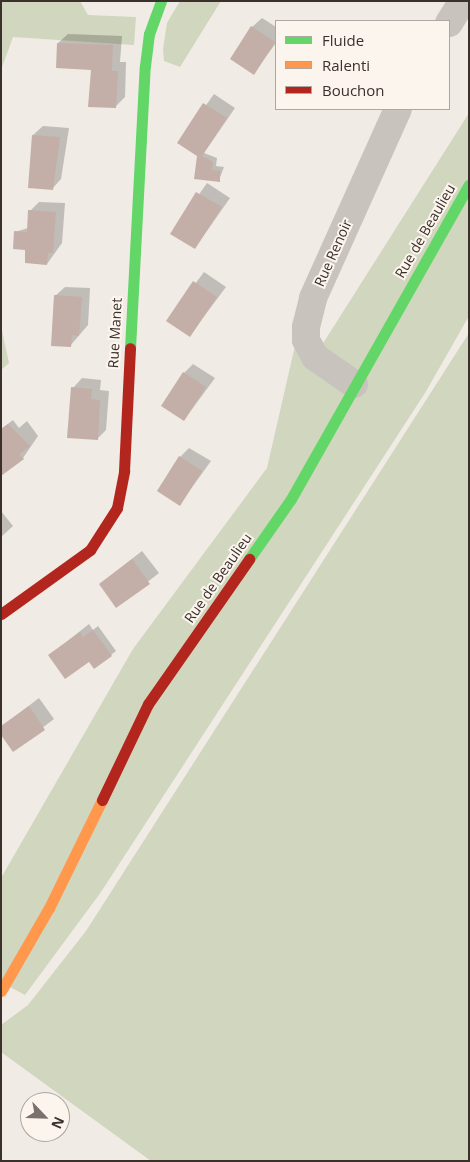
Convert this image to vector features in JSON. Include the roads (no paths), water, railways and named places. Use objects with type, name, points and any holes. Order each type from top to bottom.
[{"type":"street","name":"Rue Manet","points":[[1,614],[90,550],[117,508],[124,471],[145,66],[149,34],[161,1]]},
{"type":"street","points":[[450,21],[463,1]]},
{"type":"street","name":"Rue Renoir","points":[[354,384],[315,357],[306,340],[306,327],[313,298],[398,110]]},
{"type":"street","name":"Rue de Beaulieu","points":[[1,991],[50,908],[148,704],[291,499],[354,384],[469,186]]}]
